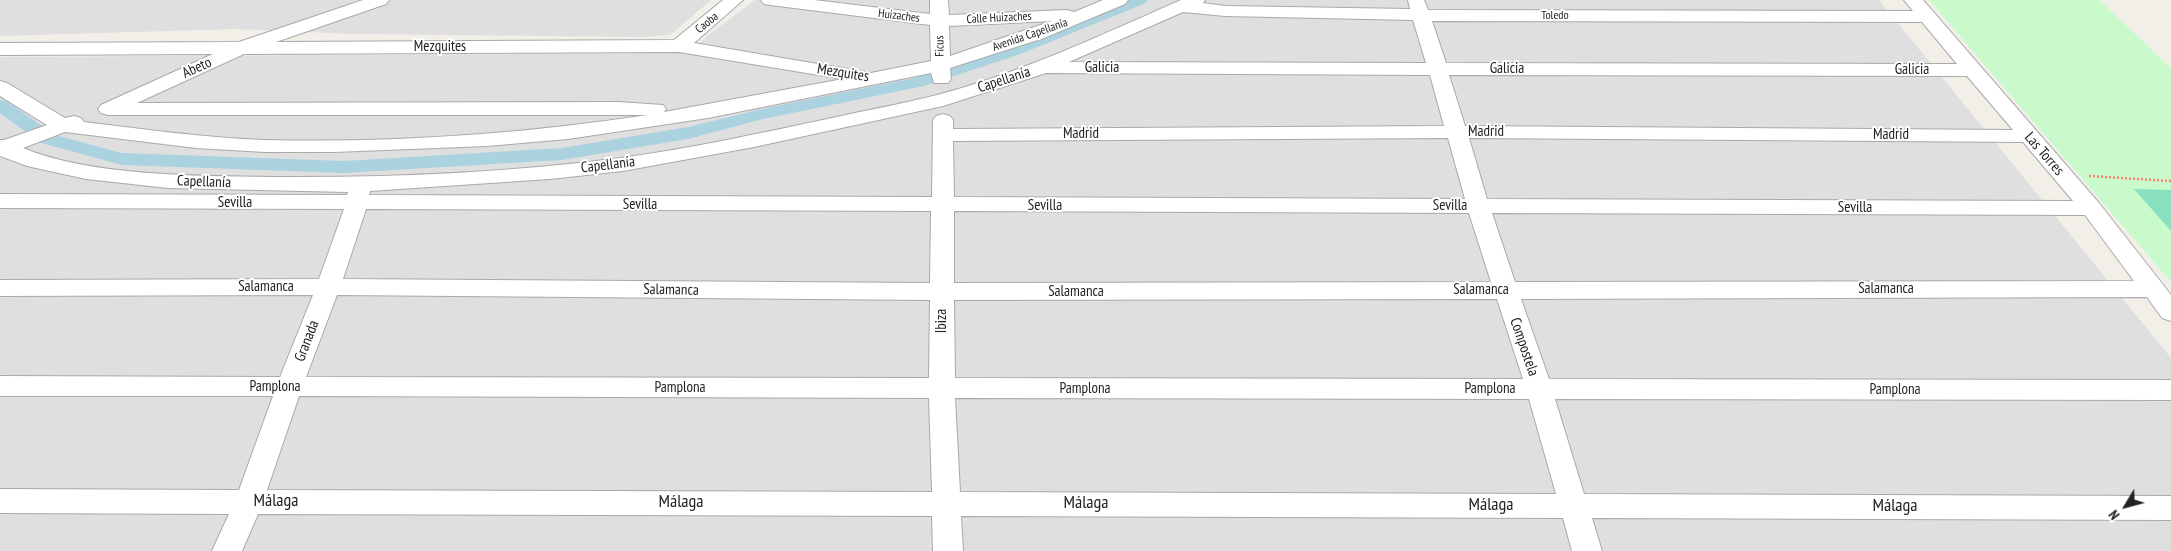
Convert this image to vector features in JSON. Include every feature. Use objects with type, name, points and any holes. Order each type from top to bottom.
[{"type":"street","name":"Abeto","points":[[5,146],[54,130],[108,109],[241,48],[380,0]]},
{"type":"street","name":"Caoba","points":[[679,46],[734,0]]},
{"type":"street","name":"Huizaches","points":[[770,0],[939,21]]},
{"type":"street","name":"Ficus","points":[[939,0],[941,81]]},
{"type":"street","name":"Avenida Capellanía","points":[[941,81],[1037,34],[1119,0]]},
{"type":"street","name":"Las Torres","points":[[1913,0],[2091,208],[2151,289],[2171,312]]},
{"type":"street","name":"Toledo","points":[[1189,4],[1225,12],[1418,8],[1927,17]]},
{"type":"street","name":"Capellanía","points":[[0,87],[54,130],[265,146],[334,146],[477,141],[568,133],[708,112],[877,78],[941,81],[1040,68],[1189,4]]},
{"type":"street","name":"Compostela","points":[[1418,8],[1478,206],[1539,389],[1587,551]]},
{"type":"street","name":"Calle Huizaches","points":[[939,21],[1088,14]]},
{"type":"street","name":"Mezquites","points":[[0,49],[679,46],[877,78]]},
{"type":"street","name":"Galicia","points":[[1040,68],[1974,70]]},
{"type":"street","name":"Capellanía","points":[[5,146],[35,161],[86,172],[168,181],[358,195],[623,164],[754,141],[941,81]]},
{"type":"street","name":"Ibiza","points":[[941,81],[943,135],[942,389],[948,551]]},
{"type":"street","name":"Capellanía","points":[[108,109],[618,108],[708,112]]},
{"type":"street","name":"Madrid","points":[[943,135],[1455,132],[2028,136]]},
{"type":"street","name":"Sevilla","points":[[0,201],[358,195],[943,206],[2091,208]]},
{"type":"street","name":"Granada","points":[[227,551],[249,501],[289,387],[328,287],[358,195]]},
{"type":"street","name":"Salamanca","points":[[0,288],[328,287],[942,292],[2151,289]]},
{"type":"street","name":"Pamplona","points":[[0,386],[2171,390]]},
{"type":"street","name":"Málaga","points":[[0,501],[946,502],[2171,508]]},
{"type":"path","points":[[2062,174],[2171,181]]},
{"type":"shaded area","points":[[0,0],[711,0],[670,35],[646,37],[355,34],[235,29],[0,36]]},
{"type":"shaded area","points":[[755,0],[1879,0],[2171,358],[2171,551],[0,551],[0,57],[690,53],[707,36]]},
{"type":"green space","points":[[1929,0],[2099,0],[2171,68],[2171,282]]},
{"type":"green space","points":[[2134,189],[2171,190],[2171,231]]},
{"type":"waterway","points":[[0,105],[48,139],[122,159],[344,167],[562,154],[688,133],[762,114],[918,82],[1012,51],[1140,0]]}]
